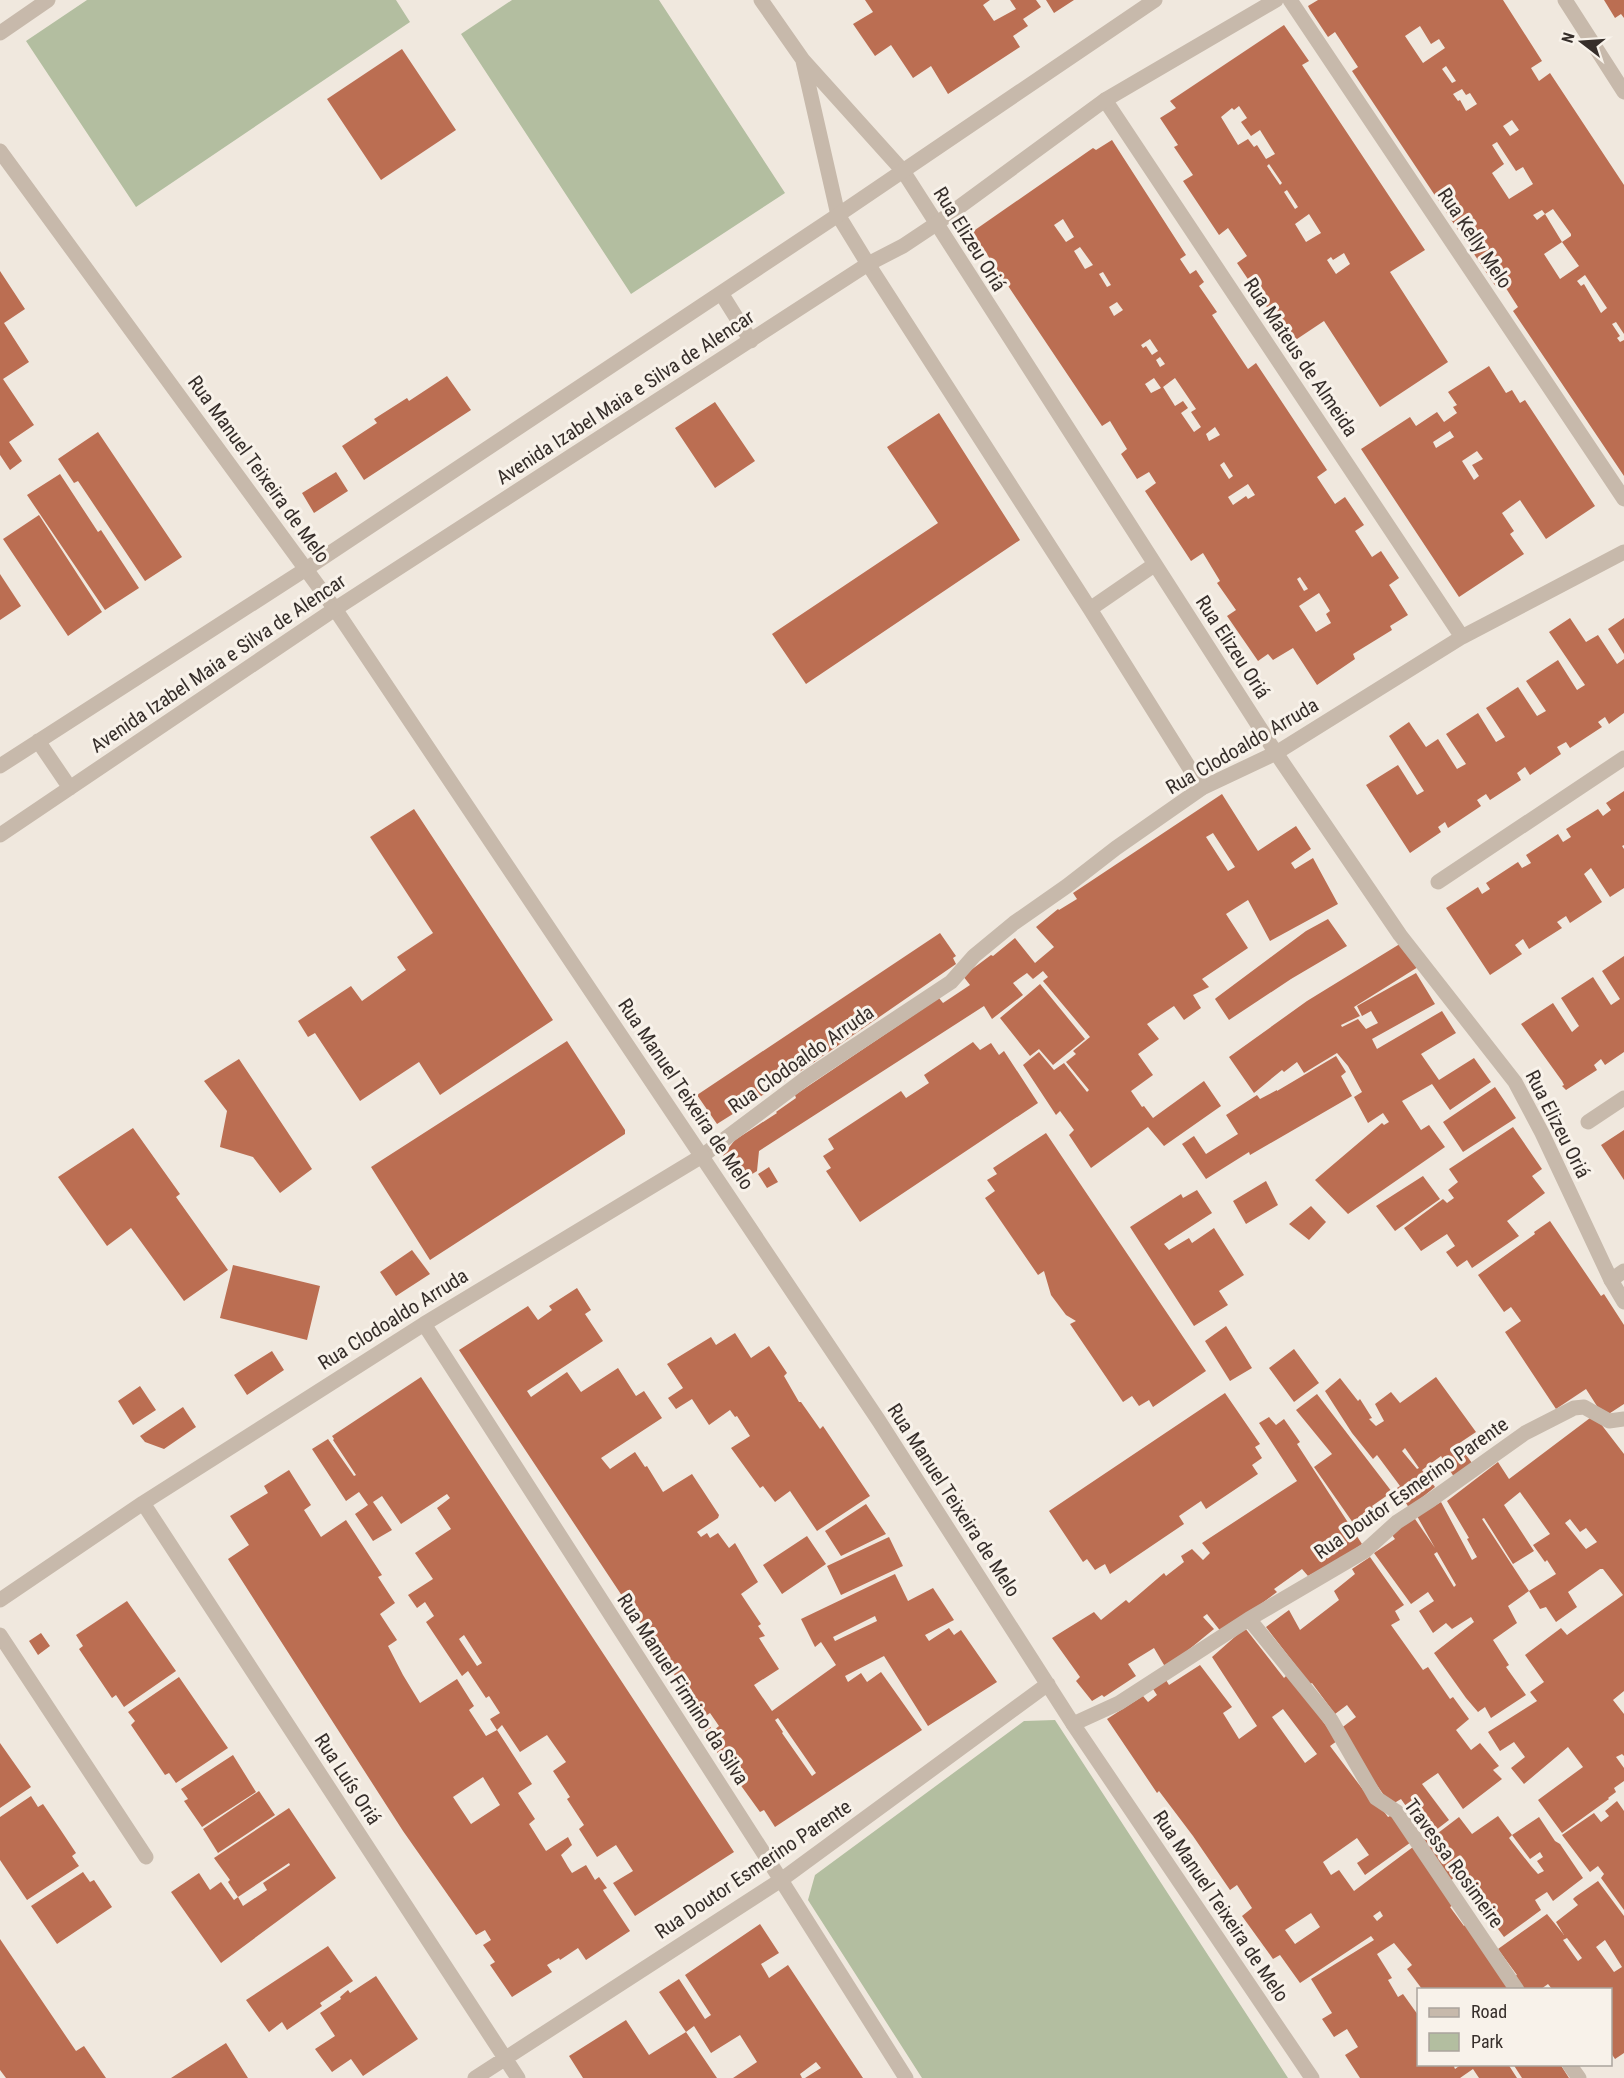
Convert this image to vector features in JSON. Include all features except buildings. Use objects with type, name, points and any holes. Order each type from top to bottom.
[{"type":"street","points":[[0,33],[48,0]]},
{"type":"street","name":"Rua Elizeu Oriá","points":[[761,0],[803,60],[903,171],[1276,753],[1400,935],[1515,1082],[1542,1133],[1611,1280],[1624,1302]]},
{"type":"street","name":"Avenida Izabel Maia e Silva de Alencar","points":[[0,766],[306,569],[838,215],[1155,0]]},
{"type":"street","name":"Avenida Izabel Maia e Silva de Alencar","points":[[0,835],[335,609],[868,264],[903,246],[1105,100],[1276,0]]},
{"type":"street","name":"Rua Kelly Melo","points":[[1290,0],[1624,499]]},
{"type":"street","points":[[1565,0],[1624,92]]},
{"type":"street","name":"Rua Elizeu Oriá","points":[[803,60],[838,215],[1202,788]]},
{"type":"street","name":"Rua Mateus de Almeida","points":[[1105,100],[1462,638]]},
{"type":"street","name":"Rua Manuel Teixeira de Melo","points":[[0,151],[335,609],[872,1411],[1073,1724],[1312,2078]]},
{"type":"street","points":[[721,293],[751,341]]},
{"type":"street","name":"Rua Clodoaldo Arruda","points":[[0,1600],[143,1503],[424,1323],[702,1156],[806,1078],[951,982],[974,956],[1014,923],[1202,788],[1276,753],[1462,638],[1624,552]]},
{"type":"street","points":[[1090,609],[1154,565]]},
{"type":"street","points":[[38,741],[70,788]]},
{"type":"street","points":[[1438,882],[1624,759]]},
{"type":"street","points":[[1588,1122],[1624,1098]]},
{"type":"street","points":[[1611,1280],[1624,1271]]},
{"type":"street","name":"Rua Manuel Firmino da Silva","points":[[424,1323],[906,2078]]},
{"type":"street","name":"Rua Doutor Esmerino Parente","points":[[1073,1724],[1119,1703],[1249,1619],[1365,1551],[1398,1522],[1525,1433],[1574,1408],[1584,1407],[1609,1421],[1624,1419]]},
{"type":"street","name":"Rua Luís Oriá","points":[[143,1503],[518,2078]]},
{"type":"street","name":"Travessa Rosimeire","points":[[1249,1619],[1331,1720],[1376,1798],[1397,1812],[1516,1988]]},
{"type":"street","points":[[0,1635],[146,1857]]},
{"type":"street","name":"Rua Doutor Esmerino Parente","points":[[475,2078],[781,1880],[1048,1684]]},
{"type":"green space","points":[[87,0],[396,0],[410,22],[136,207],[26,41]]},
{"type":"green space","points":[[512,0],[659,0],[785,193],[631,294],[461,34]]},
{"type":"green space","points":[[1055,1720],[1288,2078],[922,2078],[808,1900],[815,1875],[1024,1721]]}]
